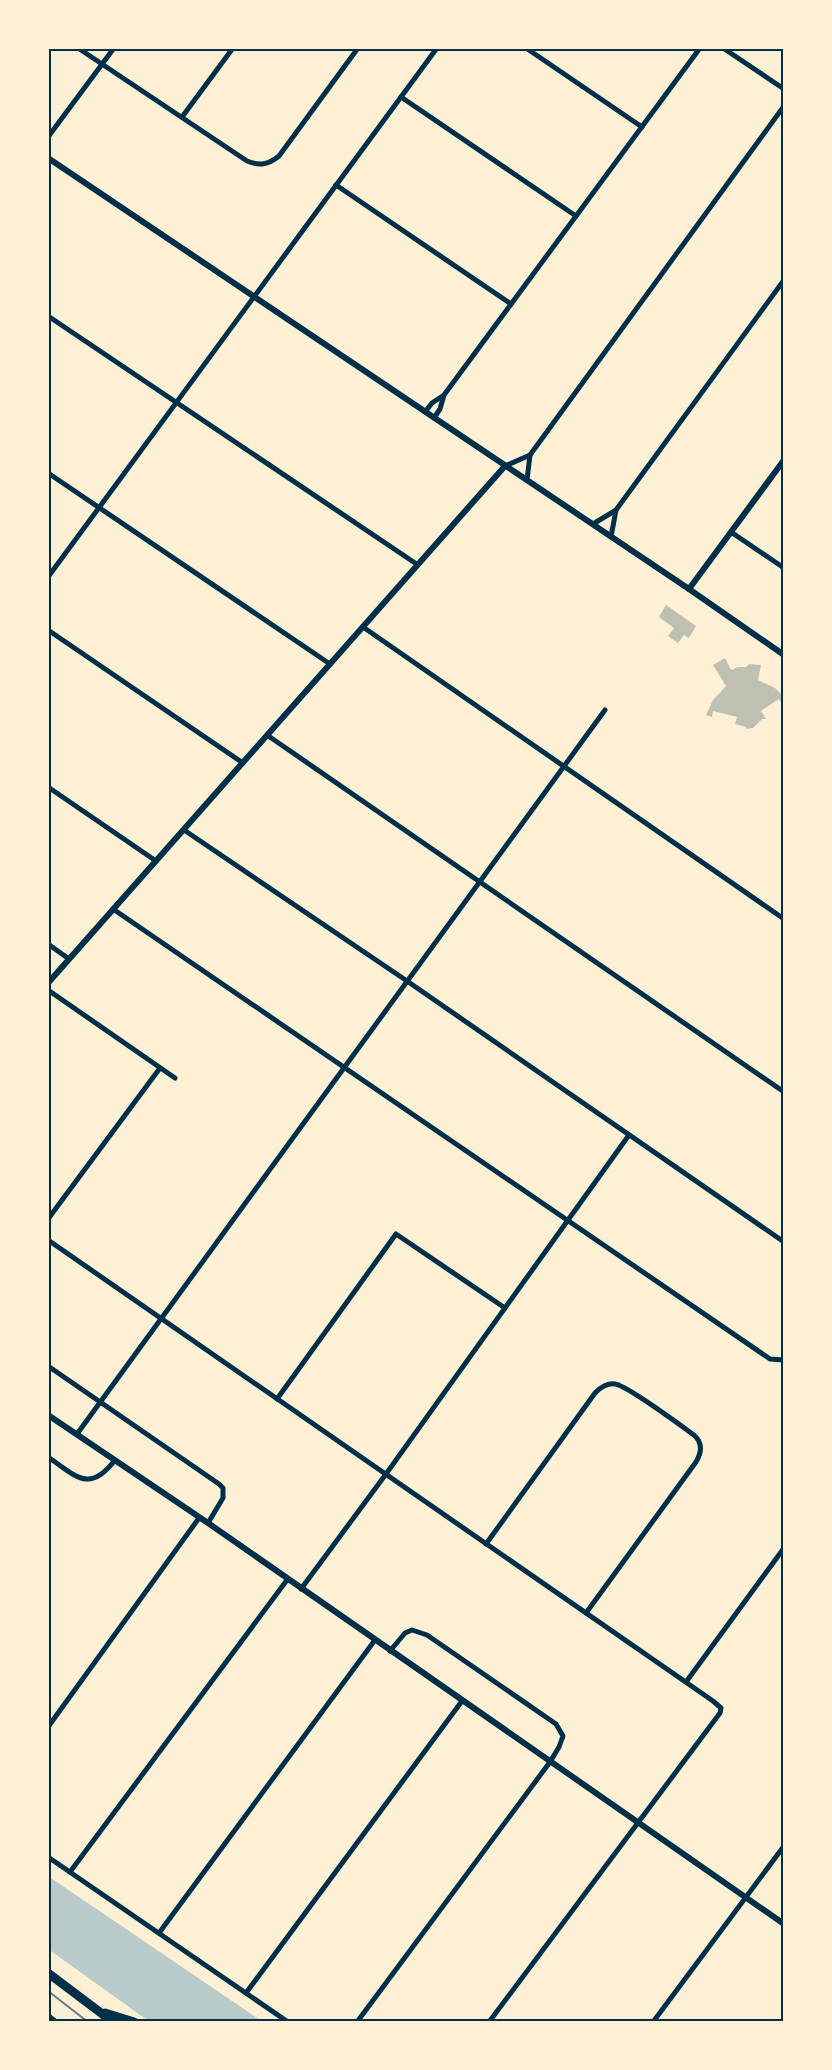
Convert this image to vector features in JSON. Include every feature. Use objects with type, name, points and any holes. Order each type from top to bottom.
[{"type":"highway","points":[[48,1973],[113,2022]]},
{"type":"highway","points":[[97,2011],[134,2022]]},
{"type":"highway","points":[[48,2018],[53,2022]]},
{"type":"street","points":[[78,48],[256,165],[265,164],[279,156],[358,48]]},
{"type":"street","points":[[48,137],[114,48]]},
{"type":"street","points":[[182,117],[233,48]]},
{"type":"street","points":[[48,577],[437,48]]},
{"type":"street","points":[[526,48],[642,128]]},
{"type":"street","points":[[425,412],[432,403],[444,395],[700,48]]},
{"type":"street","points":[[723,48],[784,89]]},
{"type":"street","points":[[401,97],[576,216]]},
{"type":"street","points":[[527,480],[530,455],[784,106]]},
{"type":"street","points":[[48,158],[784,655]]},
{"type":"street","points":[[336,185],[511,304]]},
{"type":"street","points":[[592,524],[616,510],[784,280]]},
{"type":"street","points":[[48,316],[418,565]]},
{"type":"street","points":[[434,418],[440,409],[444,395]]},
{"type":"street","points":[[48,983],[506,466],[530,455]]},
{"type":"street","points":[[689,590],[784,460]]},
{"type":"street","points":[[48,473],[330,664]]},
{"type":"street","points":[[610,537],[616,510]]},
{"type":"street","points":[[731,532],[784,568]]},
{"type":"street","points":[[363,627],[784,919]]},
{"type":"street","points":[[48,630],[243,763]]},
{"type":"street","points":[[77,1434],[605,710]]},
{"type":"street","points":[[267,735],[784,1092]]},
{"type":"street","points":[[48,787],[156,861]]},
{"type":"street","points":[[184,830],[408,981],[784,1242]]},
{"type":"street","points":[[113,909],[770,1359],[784,1360]]},
{"type":"street","points":[[48,944],[69,959]]},
{"type":"street","points":[[48,990],[175,1078]]},
{"type":"street","points":[[48,1219],[160,1068]]},
{"type":"street","points":[[301,1589],[629,1135]]},
{"type":"street","points":[[277,1399],[396,1234],[505,1308]]},
{"type":"street","points":[[48,1239],[721,1708],[720,1713],[489,2022]]},
{"type":"street","points":[[48,1366],[224,1488],[223,1498],[208,1523]]},
{"type":"street","points":[[486,1544],[601,1387],[608,1384],[623,1386],[685,1428],[698,1439],[701,1449],[696,1462],[586,1613]]},
{"type":"street","points":[[48,1415],[208,1523],[784,1924]]},
{"type":"street","points":[[48,1456],[85,1480],[100,1476],[115,1460]]},
{"type":"street","points":[[48,1727],[199,1518]]},
{"type":"street","points":[[686,1682],[784,1548]]},
{"type":"street","points":[[70,1872],[287,1580]]},
{"type":"street","points":[[357,2022],[550,1762],[560,1747],[563,1736],[556,1724],[419,1631],[412,1630],[405,1633],[390,1651]]},
{"type":"street","points":[[159,1933],[375,1640]]},
{"type":"street","points":[[246,1993],[462,1701]]},
{"type":"street","points":[[653,2022],[784,1846]]},
{"type":"street","points":[[48,1857],[288,2022]]},
{"type":"shaded area","points":[[48,1876],[263,2022],[150,2022],[48,1949]]},
{"type":"building","points":[[666,605],[696,626],[689,638],[684,635],[678,643],[668,636],[674,628],[659,617]]},
{"type":"building","points":[[725,658],[731,670],[746,667],[749,664],[761,665],[758,680],[775,688],[784,697],[782,704],[779,699],[761,711],[766,719],[762,719],[753,728],[746,729],[746,727],[735,724],[737,717],[713,711],[712,717],[706,715],[713,700],[726,686],[713,665]]},
{"type":"railway","points":[[48,1991],[88,2022]]}]
